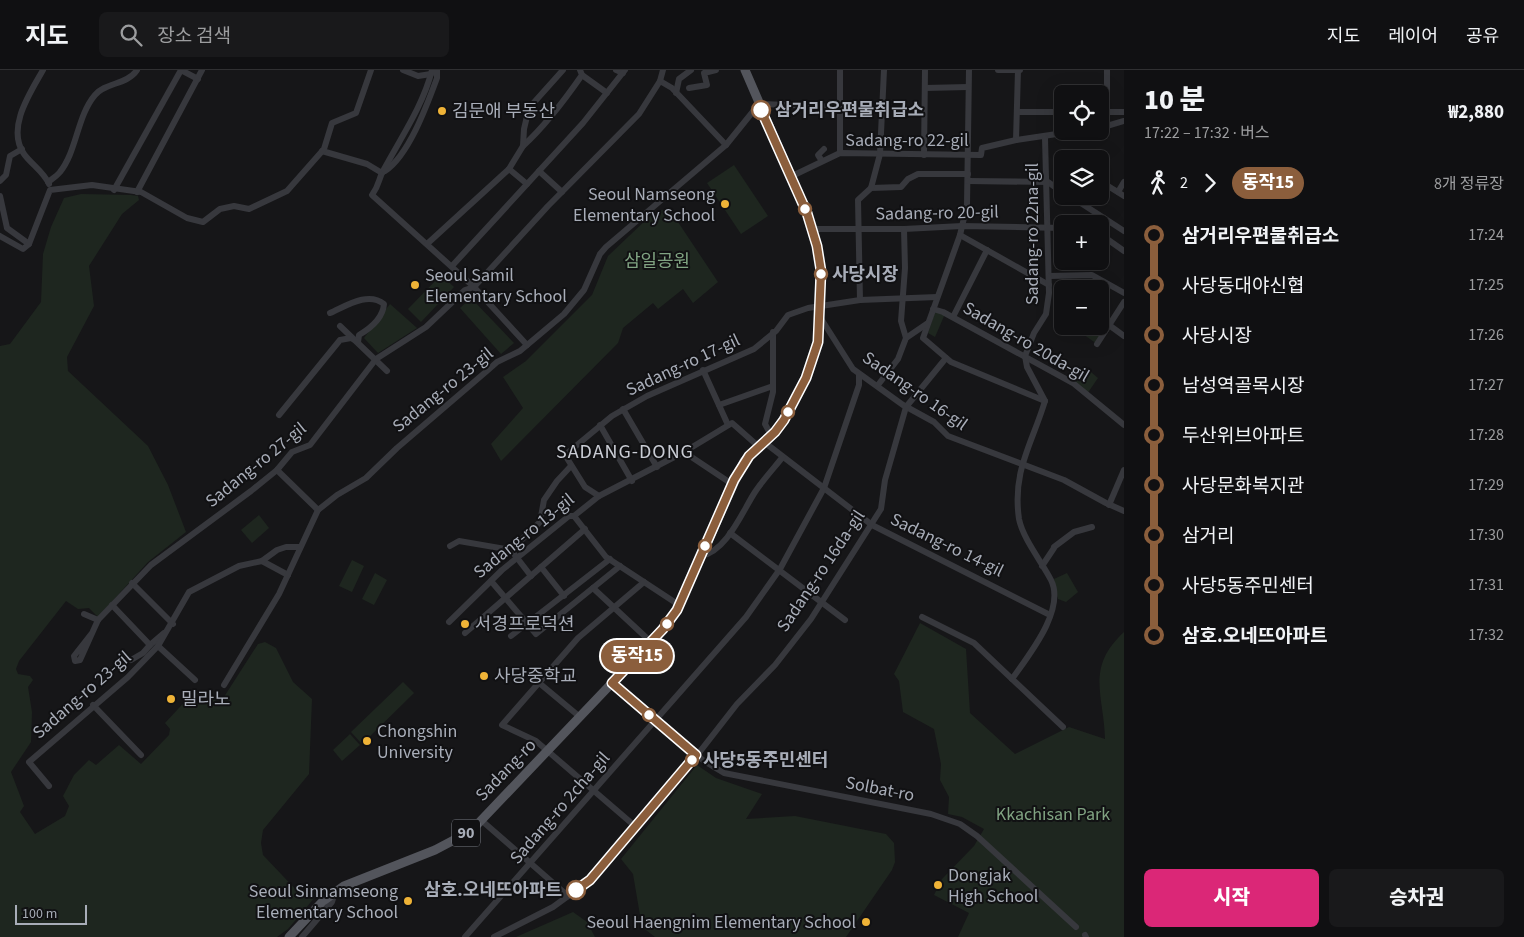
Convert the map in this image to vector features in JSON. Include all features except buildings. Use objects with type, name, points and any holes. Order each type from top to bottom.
[{"type":"main road","name":"Sadang-ro","points":[[289,937],[323,901],[344,886],[447,845],[471,830],[580,717],[671,619],[679,605],[732,484],[744,462],[784,420],[806,378],[818,342],[821,307],[821,265],[812,229],[745,70]]},
{"type":"street","points":[[0,236],[24,249],[29,244],[50,190],[48,182],[22,149],[18,135],[19,120],[43,70]]},
{"type":"street","points":[[48,182],[60,172],[79,129],[82,115],[95,94],[127,80],[137,70]]},
{"type":"street","points":[[114,190],[181,70],[198,79]]},
{"type":"street","points":[[136,192],[202,70]]},
{"type":"street","points":[[50,190],[92,185],[136,192],[153,198],[187,218],[203,222],[220,210],[234,206],[249,209],[287,191],[322,151],[332,123],[356,114],[371,70]]},
{"type":"street","points":[[404,70],[422,73],[431,72]]},
{"type":"street","points":[[382,173],[394,164],[418,122],[434,87],[438,70]]},
{"type":"street","points":[[523,146],[524,129],[529,108],[563,70]]},
{"type":"street","points":[[616,70],[624,71]]},
{"type":"street","name":"Sadang-ro 27-gil","points":[[92,633],[98,620],[132,583],[168,550],[278,470],[292,452],[310,445],[376,359],[426,327],[465,290],[474,287],[562,192],[639,114],[660,80],[663,70]]},
{"type":"street","points":[[676,93],[679,79],[691,70]]},
{"type":"street","points":[[689,88],[707,85],[704,73],[716,70]]},
{"type":"street","points":[[840,70],[840,153]]},
{"type":"street","points":[[860,300],[858,200],[872,188],[880,154],[884,70]]},
{"type":"street","points":[[924,155],[925,70]]},
{"type":"street","points":[[969,70],[966,155],[968,178],[967,205],[960,235],[924,339],[946,358],[964,368],[1045,401]]},
{"type":"street","points":[[998,70],[1019,70],[1016,140]]},
{"type":"street","points":[[1106,85],[1107,70]]},
{"type":"street","points":[[452,266],[539,171],[624,71]]},
{"type":"street","points":[[431,72],[395,154],[382,173],[380,185],[372,195],[474,287],[528,345]]},
{"type":"street","points":[[427,244],[509,169],[523,146],[542,128],[581,73],[607,93]]},
{"type":"street","points":[[660,80],[676,93],[726,145]]},
{"type":"street","points":[[925,88],[968,87]]},
{"type":"street","points":[[759,104],[840,107]]},
{"type":"street","name":"Sadang-ro 23-gil","points":[[49,786],[29,762],[93,705],[128,677],[158,646],[189,592],[238,566],[262,561],[277,550],[286,547],[300,547],[318,510],[337,495],[366,478],[397,448],[497,362],[528,345],[564,314],[584,290],[600,254],[606,247],[726,145],[759,104]]},
{"type":"street","points":[[1018,112],[1054,112]]},
{"type":"street","points":[[1109,112],[1124,112]]},
{"type":"street","points":[[1109,126],[1123,123]]},
{"type":"street","name":"Sadang-ro 22-gil","points":[[790,177],[840,153],[981,155],[982,148],[1016,140],[1054,136]]},
{"type":"street","name":"Sadang-ro 22na-gil","points":[[1025,356],[1034,333],[1046,314],[1049,285],[1048,182],[1045,138]]},
{"type":"street","points":[[0,181],[6,175],[10,156],[22,149]]},
{"type":"street","name":"Sadang-ro 22-gil","points":[[822,161],[818,155],[824,149]]},
{"type":"street","points":[[322,151],[367,164],[382,173]]},
{"type":"street","points":[[509,169],[527,184]]},
{"type":"street","points":[[539,171],[562,192]]},
{"type":"street","points":[[872,188],[901,187],[908,179],[918,174],[1048,182],[1054,186]]},
{"type":"street","points":[[1109,187],[1121,194],[1124,182]]},
{"type":"street","points":[[0,196],[7,228],[29,244]]},
{"type":"street","points":[[1084,205],[1124,231]]},
{"type":"street","name":"Sadang-ro 20-gil","points":[[812,229],[904,230],[962,226],[1054,227]]},
{"type":"street","points":[[904,230],[904,297],[901,321],[906,338]]},
{"type":"street","points":[[960,235],[1049,285]]},
{"type":"street","points":[[1109,240],[1124,251]]},
{"type":"street","points":[[953,318],[987,250]]},
{"type":"street","points":[[1049,276],[1092,275],[1124,293]]},
{"type":"street","name":"Sadang-ro 17-gil","points":[[512,550],[540,522],[544,500],[570,464],[565,455],[600,425],[623,410],[703,370],[744,354],[773,332],[788,315],[860,300],[937,297]]},
{"type":"street","points":[[330,313],[363,298],[379,300],[384,304],[381,315],[368,329],[359,335],[358,342]]},
{"type":"street","points":[[1124,302],[1109,325],[1124,336]]},
{"type":"street","name":"Sadang-ro 20da-gil","points":[[933,309],[1073,383],[1124,425]]},
{"type":"street","name":"Sadang-ro 16-gil","points":[[820,317],[837,347],[859,374],[878,385],[906,407],[934,422],[956,441],[1064,480],[1109,505],[1124,511]]},
{"type":"street","points":[[878,385],[898,359],[906,338],[928,323]]},
{"type":"street","points":[[340,326],[387,371]]},
{"type":"street","points":[[703,370],[728,425],[732,423],[764,441],[765,424],[773,386],[773,332]]},
{"type":"street","points":[[1097,344],[1103,335]]},
{"type":"street","points":[[280,415],[340,340],[351,338],[358,342]]},
{"type":"street","points":[[1012,680],[1038,643],[1055,599],[1052,584],[1020,521],[1021,466],[1045,401],[1027,367],[1025,356]]},
{"type":"street","name":"Sadang-ro 16da-gil","points":[[494,937],[553,907],[590,880],[737,704],[775,665],[822,602],[881,510],[885,480],[906,407],[946,358]]},
{"type":"street","name":"Sadang-ro 2cha-gil","points":[[465,937],[532,863],[746,617],[780,569],[824,488],[858,385],[859,374]]},
{"type":"street","points":[[719,405],[773,386]]},
{"type":"street","points":[[623,410],[657,467]]},
{"type":"street","points":[[600,425],[632,481]]},
{"type":"street","name":"Sadang-ro 13-gil","points":[[449,622],[517,558],[569,516],[574,516],[599,496],[632,481],[728,425]]},
{"type":"street","name":"Sadang-ro 14-gil","points":[[764,441],[782,458],[872,525],[1050,615]]},
{"type":"street","points":[[684,452],[732,484]]},
{"type":"street","points":[[701,556],[716,550],[730,532],[755,492],[782,458]]},
{"type":"street","name":"Sadang-ro 13-gil","points":[[570,464],[585,487],[599,496]]},
{"type":"street","points":[[278,470],[318,510]]},
{"type":"street","points":[[1109,505],[1124,470]]},
{"type":"street","points":[[574,516],[610,559],[679,605]]},
{"type":"street","points":[[1042,566],[1054,547],[1074,532],[1092,527]]},
{"type":"street","points":[[465,633],[585,530]]},
{"type":"street","points":[[730,532],[844,620]]},
{"type":"street","points":[[450,546],[459,541],[512,550],[531,576]]},
{"type":"street","points":[[224,684],[257,633],[300,547]]},
{"type":"street","points":[[511,636],[610,559]]},
{"type":"street","points":[[262,561],[288,574]]},
{"type":"street","points":[[491,581],[536,634],[620,566]]},
{"type":"street","points":[[541,567],[564,596]]},
{"type":"street","points":[[636,827],[546,752],[536,741],[502,725],[578,638],[644,582]]},
{"type":"street","points":[[131,660],[143,653],[171,626],[132,583]]},
{"type":"street","points":[[593,588],[613,609],[651,642]]},
{"type":"street","points":[[112,605],[150,645]]},
{"type":"street","points":[[84,614],[98,620]]},
{"type":"street","points":[[922,617],[974,643],[1063,727]]},
{"type":"street","points":[[158,646],[195,680]]},
{"type":"street","points":[[538,682],[580,717]]},
{"type":"street","name":"Solbat-ro","points":[[612,683],[696,755],[714,768],[735,776],[931,814],[960,824],[995,852],[1076,926]]},
{"type":"street","points":[[93,705],[141,755]]},
{"type":"street","points":[[481,820],[568,896]]},
{"type":"street","points":[[302,937],[332,902],[335,892]]},
{"type":"green space","points":[[734,165],[768,216],[741,234],[707,183]]},
{"type":"green space","points":[[81,194],[131,195],[138,196],[139,200],[122,214],[89,266],[94,306],[67,357],[68,371],[148,446],[168,485],[186,532],[148,562],[98,617],[89,608],[78,609],[66,601],[19,661],[16,669],[18,674],[30,676],[33,680],[28,687],[32,712],[31,742],[11,772],[24,806],[20,812],[35,834],[65,816],[69,806],[63,796],[74,775],[89,760],[96,765],[119,745],[141,764],[169,735],[170,729],[165,723],[191,695],[200,691],[222,700],[258,644],[265,642],[276,648],[293,682],[312,699],[309,774],[263,830],[261,843],[263,855],[300,894],[306,892],[316,896],[288,929],[277,937],[0,937],[0,346],[10,344],[41,302],[43,254],[51,227],[64,198]]},
{"type":"green space","name":"삼일공원","points":[[668,207],[718,282],[693,303],[683,289],[658,309],[653,303],[623,328],[618,343],[501,461],[491,444],[523,408],[503,377],[526,361],[592,295],[608,256],[649,217]]},
{"type":"green space","points":[[441,275],[454,287],[421,322],[408,309]]},
{"type":"green space","points":[[471,298],[514,343],[501,354],[460,308]]},
{"type":"green space","points":[[390,304],[417,328],[378,353],[364,338]]},
{"type":"green space","points":[[935,312],[945,314],[935,337],[928,333]]},
{"type":"green space","points":[[1084,335],[1103,335],[1097,344]]},
{"type":"green space","points":[[1085,367],[1098,378],[1087,394],[1074,382]]},
{"type":"green space","points":[[259,515],[269,528],[252,543],[241,530]]},
{"type":"green space","points":[[352,560],[364,566],[352,592],[339,586]]},
{"type":"green space","points":[[375,573],[387,580],[374,605],[362,599]]},
{"type":"green space","points":[[1067,573],[1078,592],[1066,602],[1058,599],[1054,579]]},
{"type":"green space","name":"Kkachisan Park","points":[[920,623],[966,649],[970,713],[1015,754],[1069,727],[1105,739],[1100,695],[1101,670],[1104,658],[1112,645],[1124,632],[1124,937],[958,937],[969,913],[934,895],[942,879],[974,846],[984,829],[962,817],[948,814],[949,797],[940,780],[941,764],[934,729],[903,712],[899,681],[894,674]]},
{"type":"green space","points":[[403,682],[414,693],[362,744],[351,732]]},
{"type":"green space","points":[[350,734],[360,745],[342,761],[333,750]]},
{"type":"green space","points":[[697,765],[716,778],[762,794],[746,819],[795,816],[886,834],[894,843],[895,862],[892,870],[846,937],[655,937],[642,927],[633,874],[621,859]]},
{"type":"green space","points":[[573,912],[587,922],[595,937],[516,937]]},
{"type":"bus line","name":"동작15","points":[[576,890],[590,880],[684,772],[696,755],[612,683],[663,629],[677,610],[734,480],[749,456],[775,432],[784,420],[806,378],[818,342],[821,307],[820,258],[807,213],[761,110]]},
{"type":"place","name":"삼거리우편물취급소","points":[[761,110]]},
{"type":"place","name":"김문애 부동산","points":[[442,111]]},
{"type":"place","name":"Seoul Namseong Elementary School","points":[[725,204]]},
{"type":"place","name":"사당시장","points":[[821,274]]},
{"type":"place","name":"Seoul Samil Elementary School","points":[[415,285]]},
{"type":"place","name":"서경프로덕션","points":[[465,624]]},
{"type":"place","name":"사당중학교","points":[[484,676]]},
{"type":"place","name":"밀라노","points":[[171,699]]},
{"type":"place","name":"Chongshin University","points":[[367,741]]},
{"type":"place","name":"사당5동주민센터","points":[[692,760]]},
{"type":"place","name":"Dongjak High School","points":[[938,885]]},
{"type":"place","name":"삼호.오네뜨아파트","points":[[576,890]]},
{"type":"place","name":"Seoul Sinnamseong Elementary School","points":[[408,901]]},
{"type":"place","name":"Seoul Haengnim Elementary School","points":[[866,922]]},
{"type":"district","name":"SADANG-DONG","points":[[625,452]]}]
